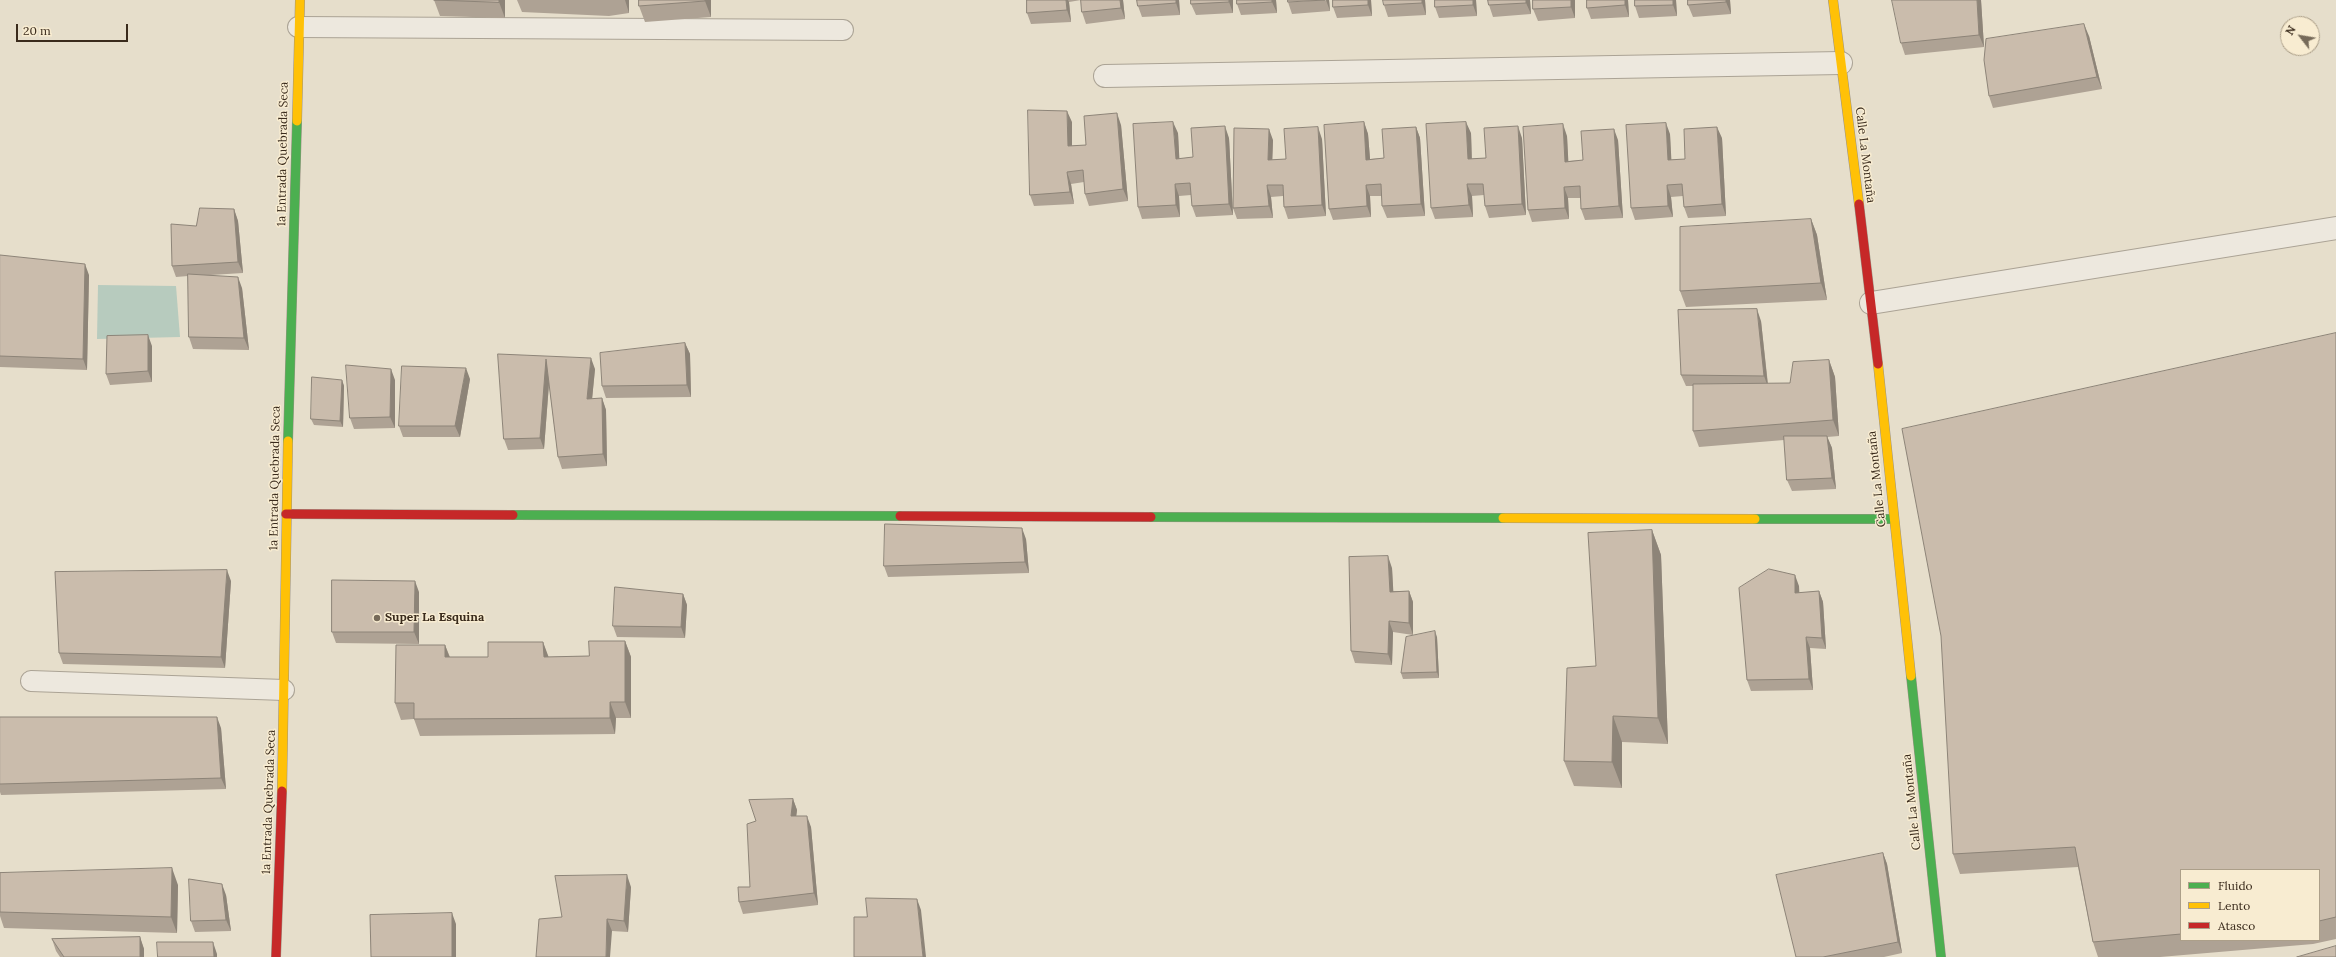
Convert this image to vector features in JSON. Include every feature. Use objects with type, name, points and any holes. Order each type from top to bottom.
[{"type":"street","name":"1a Entrada Quebrada Seca","points":[[276,957],[284,690],[286,514],[298,27],[300,0]]},
{"type":"street","name":"Calle La Montaña","points":[[1833,0],[1872,303],[1893,519],[1941,957]]},
{"type":"street","points":[[1105,76],[1841,63]]},
{"type":"street","points":[[1872,303],[2336,228]]},
{"type":"street","points":[[286,514],[1893,519]]},
{"type":"lane","points":[[298,27],[843,30]]},
{"type":"lane","points":[[31,681],[284,690]]},
{"type":"shaded area","points":[[98,285],[176,286],[180,337],[97,339]]},
{"type":"building","points":[[434,0],[499,0],[499,2]]},
{"type":"building","points":[[639,0],[705,0],[705,1],[639,6]]},
{"type":"building","points":[[1027,0],[1066,0],[1067,10],[1027,13]]},
{"type":"building","points":[[1081,0],[1120,0],[1121,8],[1082,12]]},
{"type":"building","points":[[1137,0],[1176,0],[1176,3],[1138,6]]},
{"type":"building","points":[[1191,0],[1229,0],[1229,2],[1191,4]]},
{"type":"building","points":[[1237,0],[1272,0],[1272,2],[1237,4]]},
{"type":"building","points":[[1288,0],[1325,0],[1288,2]]},
{"type":"building","points":[[1333,0],[1368,0],[1368,5],[1333,7]]},
{"type":"building","points":[[1383,0],[1422,0],[1422,3],[1384,5]]},
{"type":"building","points":[[1435,0],[1473,0],[1473,5],[1435,7]]},
{"type":"building","points":[[1488,0],[1526,0],[1526,3],[1489,5]]},
{"type":"building","points":[[1533,0],[1571,0],[1571,7],[1533,9]]},
{"type":"building","points":[[1587,0],[1625,0],[1625,5],[1587,8]]},
{"type":"building","points":[[1635,0],[1673,0],[1673,5],[1635,6]]},
{"type":"building","points":[[1688,0],[1726,0],[1726,2],[1688,5]]},
{"type":"building","points":[[1892,0],[1977,0],[1979,35],[1901,43]]},
{"type":"building","points":[[2084,24],[2097,77],[1989,96],[1984,60],[1986,39]]},
{"type":"building","points":[[1028,110],[1067,111],[1068,146],[1086,145],[1084,116],[1117,113],[1123,189],[1085,194],[1083,170],[1067,172],[1070,192],[1030,195]]},
{"type":"building","points":[[1173,122],[1176,159],[1193,157],[1191,128],[1225,126],[1229,204],[1192,206],[1190,183],[1175,184],[1176,205],[1138,207],[1133,124]]},
{"type":"building","points":[[1364,122],[1366,160],[1384,158],[1382,129],[1416,127],[1421,204],[1382,206],[1381,184],[1366,185],[1367,206],[1329,209],[1324,125]]},
{"type":"building","points":[[1466,122],[1468,159],[1486,158],[1484,128],[1518,126],[1522,204],[1485,206],[1483,184],[1467,184],[1469,205],[1431,208],[1426,124]]},
{"type":"building","points":[[1666,123],[1668,160],[1685,159],[1684,129],[1717,127],[1722,204],[1684,207],[1682,184],[1667,185],[1668,206],[1631,208],[1626,125]]},
{"type":"building","points":[[1563,124],[1565,162],[1583,160],[1581,131],[1614,129],[1619,206],[1581,209],[1580,186],[1564,187],[1565,208],[1528,210],[1523,127]]},
{"type":"building","points":[[1318,127],[1322,205],[1284,207],[1283,185],[1267,185],[1269,206],[1233,208],[1234,128],[1269,129],[1268,160],[1286,159],[1284,129]]},
{"type":"building","points":[[200,208],[234,209],[238,262],[172,266],[171,224],[196,226]]},
{"type":"building","points":[[1811,219],[1821,283],[1680,291],[1680,227]]},
{"type":"building","points":[[0,255],[85,264],[83,359],[0,356]]},
{"type":"building","points":[[188,274],[238,277],[244,338],[189,337]]},
{"type":"building","points":[[1757,309],[1764,376],[1681,375],[1678,310]]},
{"type":"building","points":[[2336,333],[2336,917],[2320,921],[2320,869],[2180,869],[2180,934],[2093,942],[2075,847],[1953,854],[1941,636],[1902,429]]},
{"type":"building","points":[[148,335],[148,371],[106,374],[107,336]]},
{"type":"building","points":[[685,343],[687,385],[602,386],[600,353]]},
{"type":"building","points":[[498,354],[591,358],[587,399],[602,398],[603,454],[558,457],[546,359],[540,438],[504,439]]},
{"type":"building","points":[[1829,360],[1833,420],[1693,431],[1693,384],[1790,383],[1793,362]]},
{"type":"building","points":[[346,365],[391,369],[390,417],[350,418]]},
{"type":"building","points":[[402,366],[466,368],[455,426],[399,426]]},
{"type":"building","points":[[312,377],[342,380],[340,421],[311,419]]},
{"type":"building","points":[[1784,436],[1827,436],[1832,478],[1787,480]]},
{"type":"building","points":[[885,524],[1022,528],[1025,562],[884,566]]},
{"type":"building","points":[[1652,530],[1658,718],[1613,716],[1612,762],[1564,761],[1567,668],[1596,666],[1588,533]]},
{"type":"building","points":[[1388,556],[1390,592],[1409,591],[1409,623],[1389,621],[1388,654],[1351,651],[1349,557]]},
{"type":"building","points":[[1769,569],[1795,575],[1795,593],[1819,591],[1822,638],[1806,637],[1809,679],[1747,680],[1739,588]]},
{"type":"building","points":[[227,570],[221,657],[59,653],[55,572]]},
{"type":"building","name":"Super La Esquina","points":[[332,580],[415,581],[414,632],[332,632]]},
{"type":"building","points":[[615,587],[683,594],[681,627],[613,626]]},
{"type":"building","points":[[1435,631],[1437,672],[1401,673],[1406,637]]},
{"type":"building","points":[[589,641],[625,641],[625,702],[610,702],[610,718],[414,719],[414,703],[395,703],[396,645],[445,645],[445,657],[488,657],[488,642],[543,642],[544,657],[589,656]]},
{"type":"building","points":[[0,717],[217,717],[221,778],[0,784]]},
{"type":"building","points":[[793,799],[791,816],[807,816],[814,893],[739,902],[738,887],[750,887],[747,824],[756,821],[749,800]]},
{"type":"building","points":[[1883,853],[1898,942],[1823,957],[1796,957],[1776,875]]},
{"type":"building","points":[[172,868],[171,917],[0,912],[0,873]]},
{"type":"building","points":[[627,875],[624,921],[607,919],[606,957],[536,957],[539,919],[562,917],[555,876]]},
{"type":"building","points":[[189,879],[222,884],[226,920],[191,921]]},
{"type":"building","points":[[866,898],[917,899],[923,957],[854,957],[854,917],[867,917]]},
{"type":"building","points":[[452,913],[452,957],[371,957],[370,915]]},
{"type":"building","points":[[140,937],[140,957],[64,957],[52,939]]},
{"type":"building","points":[[157,942],[213,942],[214,957],[158,957]]},
{"type":"building","points":[[2336,946],[2336,957],[2297,957]]},
{"type":"traffic: fast","points":[[288,441],[297,121]]},
{"type":"traffic: fast","points":[[513,515],[900,516]]},
{"type":"traffic: fast","points":[[1151,517],[1503,518]]},
{"type":"traffic: fast","points":[[1755,519],[1893,519]]},
{"type":"traffic: fast","points":[[1911,676],[1941,957]]},
{"type":"traffic: slow","points":[[297,121],[300,0]]},
{"type":"traffic: slow","points":[[1833,0],[1859,204]]},
{"type":"traffic: slow","points":[[1878,364],[1911,676]]},
{"type":"traffic: slow","points":[[282,791],[288,441]]},
{"type":"traffic: slow","points":[[1503,518],[1755,519]]},
{"type":"traffic: jam","points":[[1859,204],[1878,364]]},
{"type":"traffic: jam","points":[[286,514],[513,515]]},
{"type":"traffic: jam","points":[[900,516],[1151,517]]},
{"type":"traffic: jam","points":[[276,957],[282,791]]},
{"type":"place","name":"Super La Esquina","points":[[377,618]]}]
